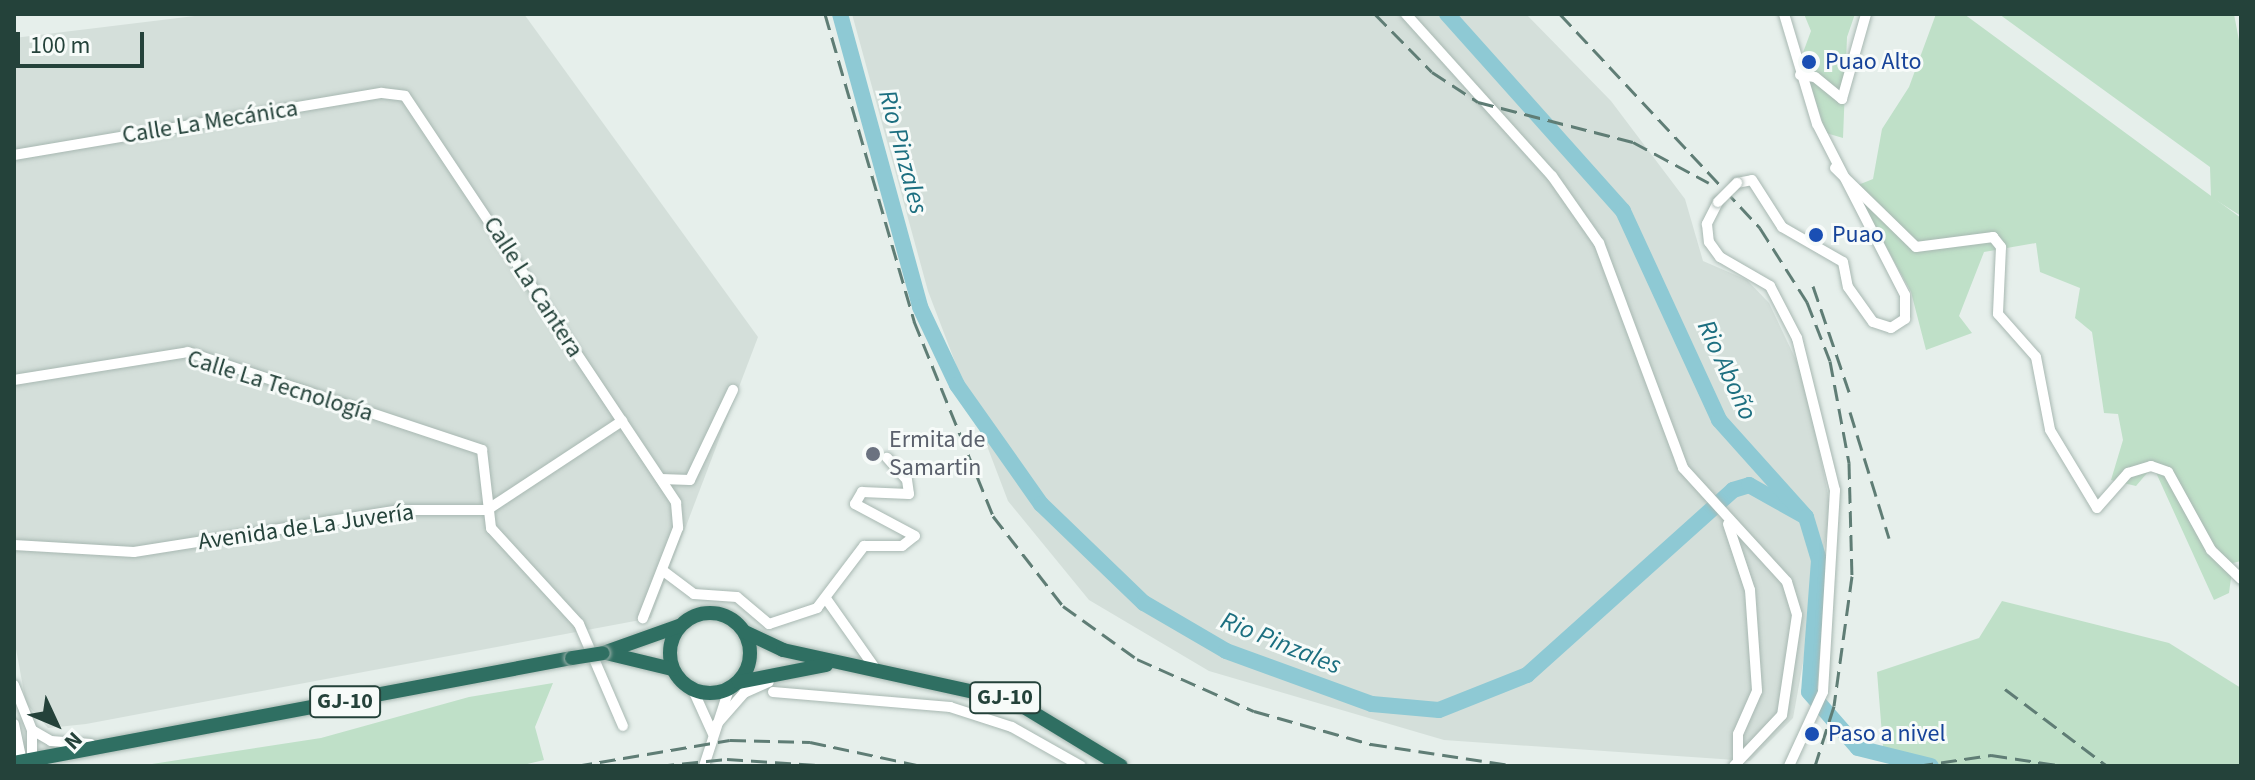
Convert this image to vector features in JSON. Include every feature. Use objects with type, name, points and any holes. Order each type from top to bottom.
[{"type":"highway","name":"GJ-10","points":[[23,761],[605,653],[719,613],[745,632],[783,650],[1014,701],[1121,766]]},
{"type":"highway","points":[[679,626],[672,669],[693,690]]},
{"type":"highway","points":[[734,685],[750,660],[745,632]]},
{"type":"highway","name":"GJ-10","points":[[605,653],[672,669]]},
{"type":"highway","name":"GJ-10","points":[[693,690],[734,685],[800,664],[875,668]]},
{"type":"street","points":[[1406,14],[1552,176],[1599,243],[1666,436],[1697,485],[1787,582],[1797,615],[1782,715],[1736,764]]},
{"type":"street","points":[[1784,14],[1800,75],[1835,168],[1905,295],[1905,319],[1891,328],[1862,310],[1843,262],[1782,227],[1752,180],[1737,183],[1718,202],[1707,224],[1709,242],[1720,257],[1770,286],[1797,338],[1816,403],[1837,521],[1823,692],[1789,766]]},
{"type":"street","points":[[1800,75],[1815,77],[1842,99],[1866,14]]},
{"type":"street","name":"Calle La Mecánica","points":[[14,155],[382,93],[405,96]]},
{"type":"street","name":"Calle La Cantera","points":[[405,96],[660,477],[680,516],[643,618]]},
{"type":"street","points":[[1835,168],[1861,185],[1916,247],[1993,237],[2001,247],[1998,314],[2036,357],[2050,430],[2097,508],[2128,473],[2151,466],[2168,472],[2211,550],[2241,579]]},
{"type":"street","name":"Calle La Tecnología","points":[[14,380],[188,352],[482,450],[487,510]]},
{"type":"street","points":[[660,477],[690,480],[733,390]]},
{"type":"street","points":[[622,421],[487,510],[507,550],[588,641],[623,726]]},
{"type":"street","points":[[662,570],[694,594],[737,597],[777,626],[827,600],[864,546],[902,546],[915,536],[855,504],[862,492],[909,494],[907,480],[887,458]]},
{"type":"street","name":"Avenida de La Juvería","points":[[18,548],[134,552],[399,510],[487,510]]},
{"type":"street","points":[[1721,512],[1745,564],[1757,691],[1738,734],[1736,764]]},
{"type":"street","points":[[827,600],[875,668]]},
{"type":"street","points":[[714,730],[728,707],[762,684],[834,665]]},
{"type":"street","points":[[14,685],[32,730],[23,761]]},
{"type":"street","points":[[704,766],[714,730],[734,685]]},
{"type":"street","points":[[693,690],[714,730]]},
{"type":"street","points":[[773,692],[950,707],[1012,727],[1081,766]]},
{"type":"street","points":[[14,724],[23,761]]},
{"type":"street","points":[[32,730],[65,743],[117,745]]},
{"type":"shaded area","points":[[211,14],[524,14],[758,337],[651,618],[86,724],[48,728],[26,703],[14,638],[14,38]]},
{"type":"shaded area","points":[[852,14],[1526,14],[1611,101],[1685,199],[1703,261],[1747,280],[1769,303],[1804,377],[1831,509],[1793,718],[1750,761],[1444,740],[1209,671],[1089,600],[1008,501],[928,291]]},
{"type":"green space","points":[[1804,14],[1855,14],[1847,37],[1843,138],[1826,133],[1801,58],[1811,31]]},
{"type":"green space","points":[[1936,14],[1964,14],[2241,218],[2241,561],[2233,563],[2229,593],[2214,600],[2153,466],[2136,486],[2111,480],[2123,440],[2118,414],[2104,413],[2092,332],[2075,318],[2080,288],[2040,272],[2036,243],[1984,252],[1959,316],[1972,333],[1926,350],[1911,292],[1853,187],[1873,179],[1882,129],[1909,87]]},
{"type":"green space","points":[[1999,14],[2234,14],[2241,51],[2241,216],[2211,197],[2210,167]]},
{"type":"green space","points":[[2002,601],[2169,643],[2241,688],[2241,766],[1906,764],[1883,747],[1877,672],[1979,638]]},
{"type":"green space","points":[[553,683],[535,727],[544,760],[519,766],[139,766],[321,738],[469,697]]},
{"type":"waterway","name":"Rio Pinzales","points":[[840,14],[920,307],[957,385],[1041,504],[1144,603],[1226,651],[1372,704],[1439,710],[1527,675],[1733,490],[1749,485],[1806,517]]},
{"type":"waterway","name":"Rio Aboño","points":[[1447,14],[1623,211],[1719,420],[1806,517],[1819,560],[1809,692],[1858,748],[1931,766]]},
{"type":"railway","points":[[825,14],[914,321],[993,516],[1063,606],[1137,659],[1254,711],[1371,744],[1516,766]]},
{"type":"railway","points":[[1375,14],[1432,72],[1478,102],[1633,142],[1709,183]]},
{"type":"railway","points":[[1560,14],[1760,228],[1807,302],[1830,361],[1849,463],[1852,576],[1834,706],[1815,766]]},
{"type":"railway","points":[[1813,286],[1849,392]]},
{"type":"railway","points":[[1850,412],[1889,538]]},
{"type":"railway","points":[[2005,689],[2107,766]]},
{"type":"railway","points":[[576,766],[730,740],[810,742],[922,766]]},
{"type":"railway","points":[[1917,766],[1991,755],[2064,766]]},
{"type":"railway","points":[[658,766],[727,759],[832,766]]},
{"type":"place","name":"Puao Alto","points":[[1809,62]]},
{"type":"place","name":"Puao","points":[[1816,235]]},
{"type":"place","name":"Ermita de Samartin","points":[[873,454]]},
{"type":"place","name":"Paso a nivel","points":[[1812,734]]}]
